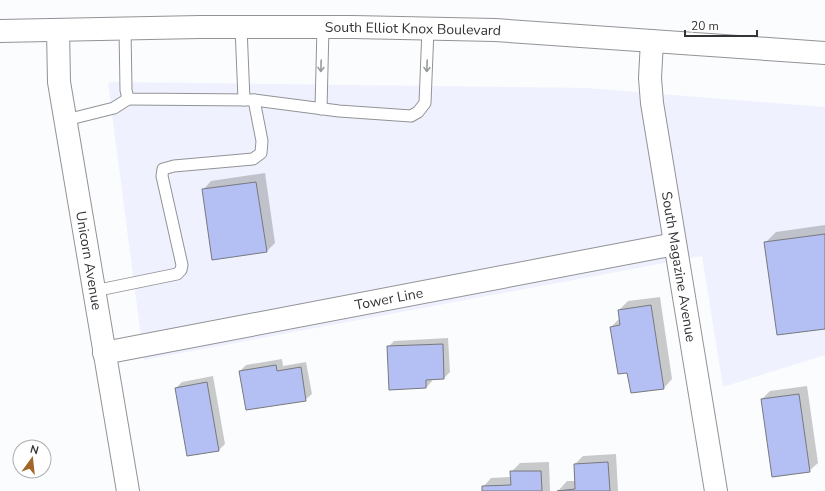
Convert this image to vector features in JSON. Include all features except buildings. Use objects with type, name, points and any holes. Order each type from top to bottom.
[{"type":"street","name":"South Elliot Knox Boulevard","points":[[0,31],[241,27],[494,30],[825,53]]},
{"type":"street","name":"Unicorn Avenue","points":[[58,30],[59,82],[128,491]]},
{"type":"street","name":"South Magazine Avenue","points":[[652,41],[650,90],[716,491]]},
{"type":"street","name":"Tower Line","points":[[104,353],[675,244]]},
{"type":"lane","points":[[94,291],[177,274],[181,270],[182,265],[162,176],[163,169],[174,166],[253,159],[260,153],[262,142],[249,100],[241,27]]},
{"type":"lane","points":[[321,109],[323,27]]},
{"type":"lane","points":[[125,28],[126,90],[128,99]]},
{"type":"lane","points":[[66,120],[114,108],[128,99],[249,100],[321,109],[411,116],[418,112],[425,103],[428,29]]},
{"type":"shaded area","points":[[108,83],[587,88],[825,107],[825,355],[723,387],[702,256],[144,360]]}]
